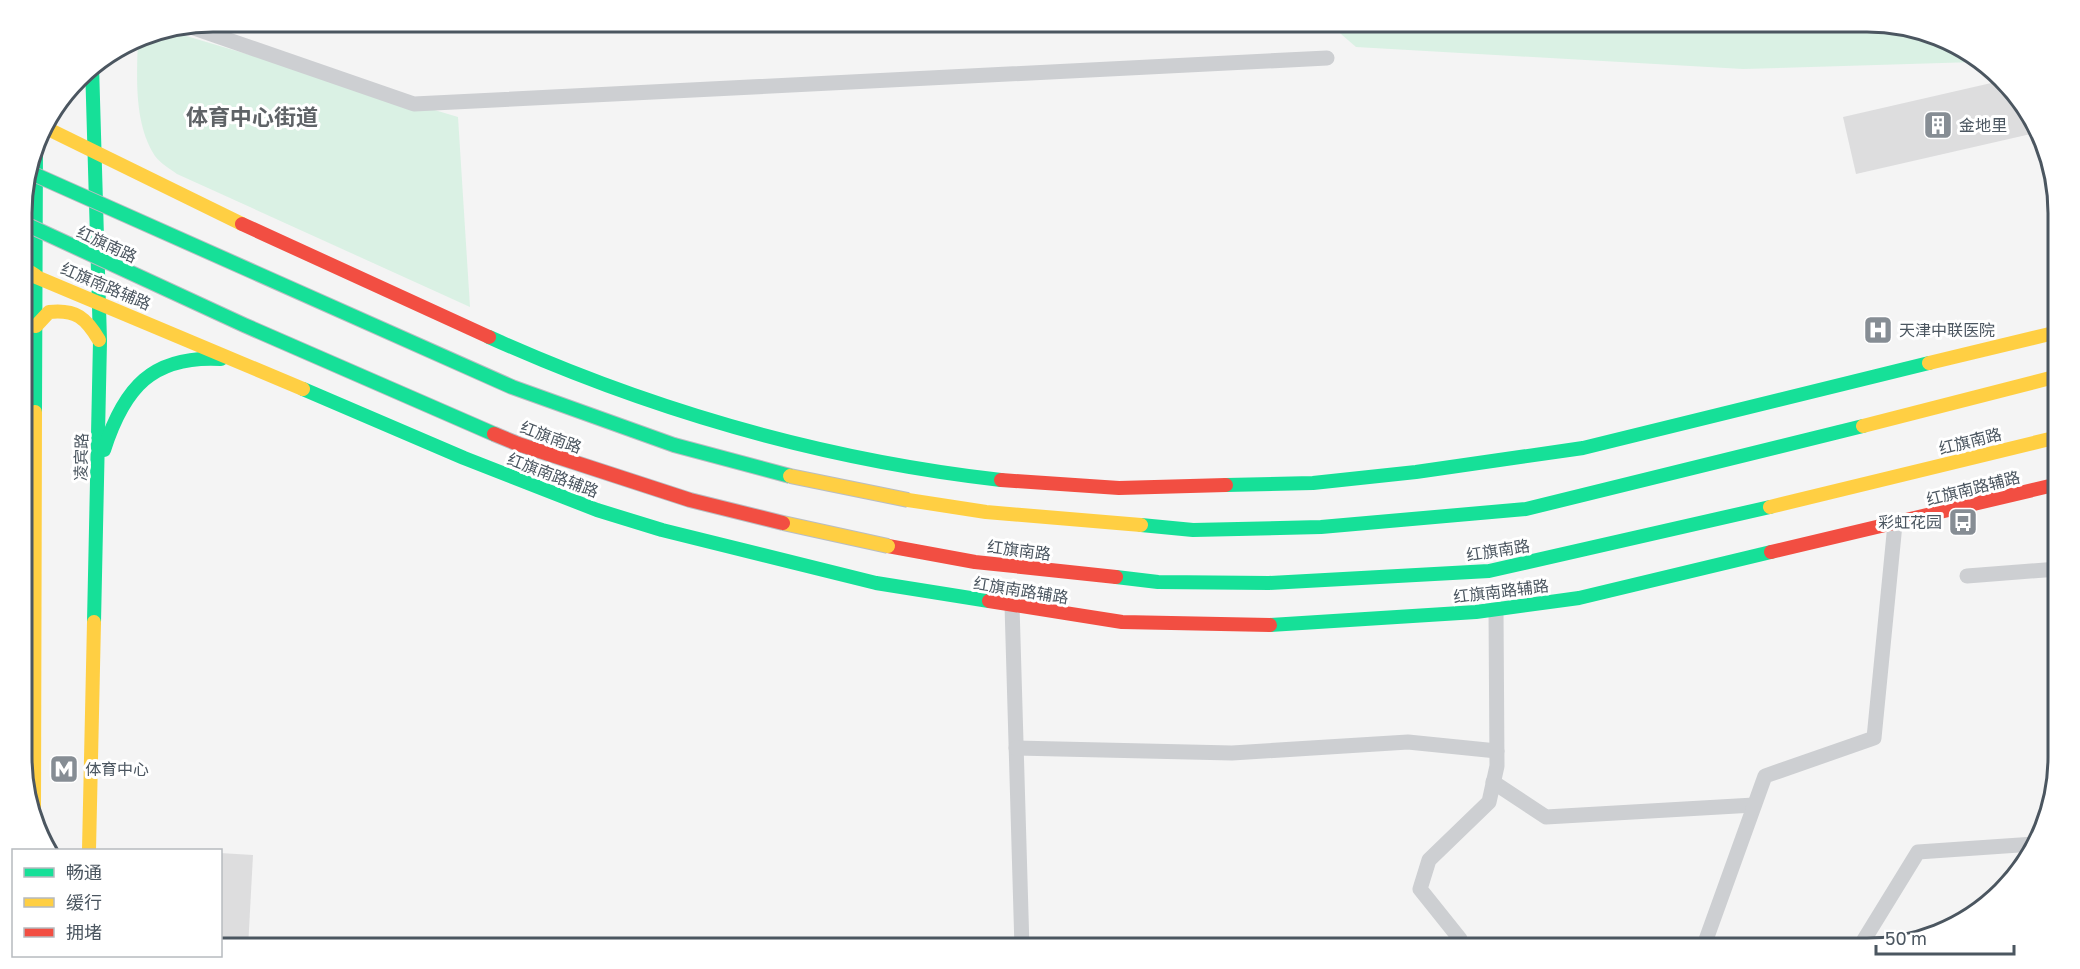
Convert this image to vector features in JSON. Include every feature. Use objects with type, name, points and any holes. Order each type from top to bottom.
[{"type":"main road","name":"凌宾路","points":[[89,849],[100,341],[92,77]]},
{"type":"main road","points":[[51,131],[334,268],[543,361],[637,398],[750,431],[879,462],[963,476],[1043,485],[1119,488],[1313,483],[1416,472],[1583,448],[2048,334]]},
{"type":"main road","points":[[34,785],[36,175]]},
{"type":"main road","name":"红旗南路","points":[[36,175],[477,374],[642,435],[823,484],[986,512],[1193,530],[1321,528],[1526,509],[2048,379]]},
{"type":"main road","name":"红旗南路","points":[[32,227],[244,325],[518,444],[690,500],[823,533],[975,562],[1158,582],[1269,583],[1490,571],[1711,522],[2048,439]]},
{"type":"main road","name":"红旗南路辅路","points":[[32,274],[464,458],[608,513],[662,530],[876,583],[1122,621],[1266,625],[1496,610],[1580,598],[2048,486]]},
{"type":"main road","points":[[36,326],[49,312],[73,310],[88,321],[100,341]]},
{"type":"main road","points":[[97,474],[117,414],[136,384],[175,361],[206,358],[240,361]]},
{"type":"street","points":[[205,32],[414,104],[1327,58]]},
{"type":"street","points":[[1708,937],[1765,776],[1874,738],[1895,524]]},
{"type":"street","points":[[1967,576],[2048,570]]},
{"type":"street","points":[[1012,605],[1022,938]]},
{"type":"street","points":[[1459,937],[1420,889],[1429,860],[1489,802],[1497,751],[1496,610]]},
{"type":"street","points":[[1016,748],[1232,753],[1408,742],[1497,751]]},
{"type":"street","points":[[1493,782],[1546,817],[1755,805]]},
{"type":"street","points":[[1866,937],[1918,852],[2025,845]]},
{"type":"green space","points":[[1339,32],[1867,32],[1891,33],[1914,38],[1937,45],[1968,62],[1743,69],[1356,47]]},
{"type":"green space","points":[[181,34],[458,117],[470,307],[177,174],[155,156],[148,143],[140,113],[137,82],[138,48]]},
{"type":"building","name":"金地里","points":[[1993,83],[2011,102],[2030,134],[1856,174],[1843,117]]},
{"type":"building","points":[[222,853],[253,855],[249,938],[222,938]]},
{"type":"traffic: fast","points":[[92,77],[100,341],[94,622]]},
{"type":"traffic: fast","points":[[36,175],[512,387],[674,445],[790,476]]},
{"type":"traffic: fast","points":[[35,412],[36,176]]},
{"type":"traffic: fast","points":[[32,227],[244,325],[494,434]]},
{"type":"traffic: fast","points":[[489,337],[612,387],[739,428],[869,459],[1001,480]]},
{"type":"traffic: fast","points":[[104,450],[121,409],[144,380],[176,363],[197,359],[221,359]]},
{"type":"traffic: fast","points":[[1226,485],[1313,483],[1416,472],[1583,448],[1929,363]]},
{"type":"traffic: fast","points":[[303,389],[464,458],[597,510],[662,530],[876,583],[989,601]]},
{"type":"traffic: fast","points":[[1141,525],[1193,530],[1321,527],[1526,509],[1863,426]]},
{"type":"traffic: fast","points":[[1116,577],[1158,582],[1269,583],[1489,571],[1770,507]]},
{"type":"traffic: fast","points":[[1270,625],[1476,612],[1579,598],[1771,552]]},
{"type":"traffic: slow","points":[[51,131],[242,224]]},
{"type":"traffic: slow","points":[[32,273],[36,276]]},
{"type":"traffic: slow","points":[[32,275],[303,389]]},
{"type":"traffic: slow","points":[[36,326],[49,312],[66,312],[85,321],[99,340]]},
{"type":"traffic: slow","points":[[1929,363],[2048,334]]},
{"type":"traffic: slow","points":[[1863,426],[2048,379]]},
{"type":"traffic: slow","points":[[34,785],[35,412]]},
{"type":"traffic: slow","points":[[1770,507],[2048,439]]},
{"type":"traffic: slow","points":[[790,476],[908,500]]},
{"type":"traffic: slow","points":[[908,500],[986,512],[1141,525]]},
{"type":"traffic: slow","points":[[783,523],[888,546]]},
{"type":"traffic: slow","points":[[89,849],[94,622]]},
{"type":"traffic: jam","points":[[242,224],[489,337]]},
{"type":"traffic: jam","points":[[494,434],[518,444],[690,500],[783,523]]},
{"type":"traffic: jam","points":[[1001,480],[1119,488],[1226,485]]},
{"type":"traffic: jam","points":[[1771,552],[2048,486]]},
{"type":"traffic: jam","points":[[888,546],[975,562],[1116,577]]},
{"type":"traffic: jam","points":[[989,601],[1122,622],[1270,625]]},
{"type":"place","name":"金地里","points":[[1938,125]]},
{"type":"place","name":"天津中联医院","points":[[1878,330]]},
{"type":"place","name":"彩虹花园","points":[[1963,522]]},
{"type":"place","name":"体育中心","points":[[64,769]]},
{"type":"district","name":"体育中心街道","points":[[252,117]]}]
